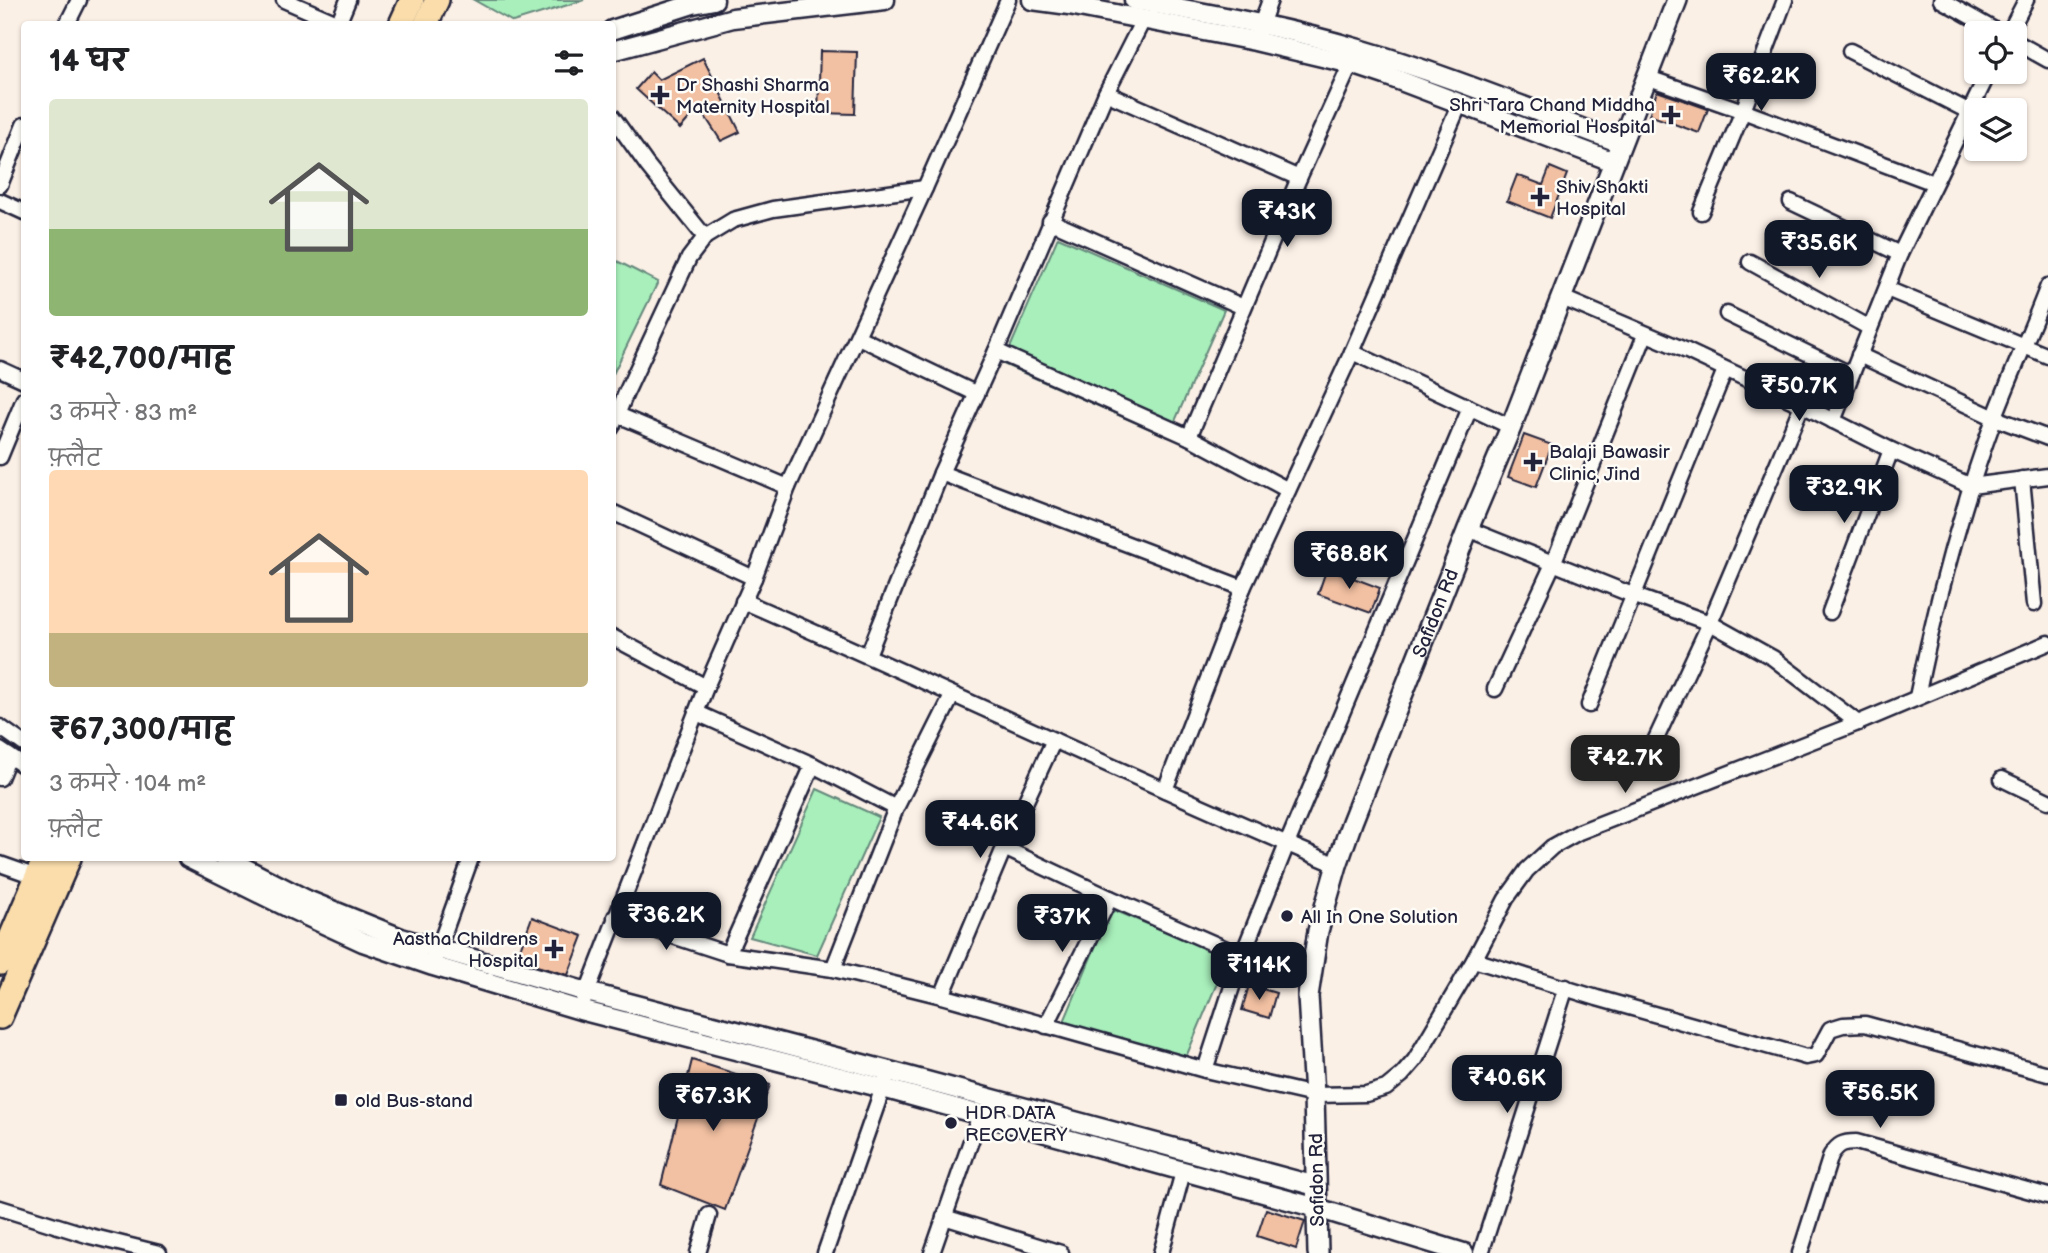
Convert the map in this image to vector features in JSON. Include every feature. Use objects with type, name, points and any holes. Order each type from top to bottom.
[{"type":"highway","points":[[404,21],[412,0]]},
{"type":"highway","points":[[427,21],[437,0]]},
{"type":"highway","points":[[0,1017],[68,861]]},
{"type":"highway","points":[[0,962],[41,867]]},
{"type":"main road","name":"Safidon Rd","points":[[1318,1253],[1314,1095],[1308,996],[1318,931],[1352,822],[1511,427],[1677,0]]},
{"type":"street","points":[[68,21],[79,0]]},
{"type":"street","points":[[284,0],[332,21]]},
{"type":"street","points":[[340,21],[348,0]]},
{"type":"street","points":[[616,29],[714,0]]},
{"type":"street","points":[[616,50],[733,18],[885,0]]},
{"type":"street","points":[[580,1010],[706,687],[754,578],[788,487],[1008,0]]},
{"type":"street","points":[[1032,0],[1143,20],[1258,33]]},
{"type":"street","points":[[1134,0],[1354,57],[1425,70],[1617,152]]},
{"type":"street","points":[[1258,33],[1270,0]]},
{"type":"street","points":[[1700,212],[1743,111],[1785,0]]},
{"type":"street","points":[[1941,0],[1979,21]]},
{"type":"street","points":[[2015,21],[2026,0]]},
{"type":"street","points":[[868,655],[941,474],[1050,221],[1106,93],[1143,20]]},
{"type":"street","points":[[2027,48],[2048,60]]},
{"type":"street","points":[[1850,51],[1964,109]]},
{"type":"street","points":[[1354,57],[1385,75],[1460,103],[1617,152]]},
{"type":"street","points":[[1189,437],[1299,178],[1354,57]]},
{"type":"street","points":[[1646,77],[1934,183]]},
{"type":"street","points":[[1106,93],[1299,178]]},
{"type":"street","points":[[1165,790],[1243,588],[1352,352],[1460,103]]},
{"type":"street","points":[[1833,421],[1900,254],[1964,119]]},
{"type":"street","points":[[616,122],[705,237]]},
{"type":"street","points":[[0,185],[21,132]]},
{"type":"street","points":[[616,413],[619,389],[689,258],[705,237],[733,220],[774,209],[925,188]]},
{"type":"street","points":[[0,201],[21,211]]},
{"type":"street","points":[[1791,202],[1900,254]]},
{"type":"street","points":[[1050,221],[1243,307]]},
{"type":"street","points":[[1750,262],[1870,328]]},
{"type":"street","points":[[1917,697],[1936,613],[1971,486],[2048,286]]},
{"type":"street","points":[[1887,289],[2048,356]]},
{"type":"street","points":[[1560,298],[1687,351],[1971,486],[2048,476]]},
{"type":"street","points":[[1727,314],[1850,374]]},
{"type":"street","points":[[1495,689],[1553,564],[1645,335]]},
{"type":"street","points":[[858,337],[977,394]]},
{"type":"street","points":[[996,351],[1189,437],[1288,490]]},
{"type":"street","points":[[1352,352],[1511,427]]},
{"type":"street","points":[[1859,355],[1995,418],[2048,438]]},
{"type":"street","points":[[0,369],[21,379]]},
{"type":"street","points":[[1589,705],[1725,370]]},
{"type":"street","points":[[1648,756],[1710,623],[1802,405]]},
{"type":"street","points":[[0,457],[21,406]]},
{"type":"street","points":[[1205,1070],[1242,956],[1470,408]]},
{"type":"street","points":[[616,421],[788,487]]},
{"type":"street","points":[[1830,612],[1891,450]]},
{"type":"street","points":[[941,474],[1243,588]]},
{"type":"street","points":[[2022,480],[2034,604]]},
{"type":"street","points":[[616,514],[754,578]]},
{"type":"street","points":[[1468,529],[1634,596],[1710,623],[1773,658],[1857,723]]},
{"type":"street","points":[[743,601],[1337,865]]},
{"type":"street","points":[[616,639],[706,687]]},
{"type":"street","points":[[615,917],[728,954],[833,969],[942,996],[1205,1070],[1314,1095],[1366,1094],[1386,1088],[1415,1060],[1506,900],[1527,870],[1552,847],[1578,832],[1857,723],[2048,643]]},
{"type":"street","points":[[833,969],[896,808],[952,696]]},
{"type":"street","points":[[697,713],[813,765],[896,808]]},
{"type":"street","points":[[0,727],[21,742]]},
{"type":"street","points":[[942,996],[1004,848],[1054,740]]},
{"type":"street","points":[[0,778],[5,753],[21,764]]},
{"type":"street","points":[[728,954],[813,765]]},
{"type":"street","points":[[2002,779],[2048,801]]},
{"type":"street","points":[[1004,848],[1242,956]]},
{"type":"street","points":[[194,861],[363,942],[587,992],[1317,1186]]},
{"type":"street","points":[[231,861],[307,900],[401,938],[435,958],[580,1010],[883,1088],[1317,1208],[1416,1246],[1464,1253]]},
{"type":"street","points":[[435,958],[470,861]]},
{"type":"street","points":[[0,864],[41,867]]},
{"type":"street","points":[[1046,1026],[1110,898]]},
{"type":"street","points":[[1474,960],[1806,1056],[1816,1055],[1830,1029],[1843,1024],[1865,1024],[2048,1074]]},
{"type":"street","points":[[1481,1253],[1566,987]]},
{"type":"street","points":[[825,1253],[889,1071]]},
{"type":"street","points":[[932,1253],[980,1115]]},
{"type":"street","points":[[1800,1253],[1831,1155],[1836,1146],[1845,1142],[1856,1142],[2048,1196]]},
{"type":"street","points":[[1161,1253],[1183,1171]]},
{"type":"street","points":[[0,1208],[90,1236],[159,1253]]},
{"type":"street","points":[[698,1253],[709,1215]]},
{"type":"street","points":[[944,1217],[1061,1253]]},
{"type":"green space","points":[[474,0],[584,0],[516,21],[511,21]]},
{"type":"green space","points":[[1058,237],[1224,310],[1168,437],[1003,364]]},
{"type":"green space","points":[[616,261],[658,282],[616,368]]},
{"type":"green space","points":[[817,789],[879,817],[817,955],[750,937]]},
{"type":"green space","points":[[1111,909],[1228,957],[1186,1057],[1063,1024]]},
{"type":"building","points":[[820,51],[857,52],[855,114],[818,113]]},
{"type":"building","points":[[703,58],[740,132],[721,141],[699,107],[680,129],[636,89],[651,72],[659,80]]},
{"type":"building","points":[[1657,91],[1708,109],[1699,133],[1649,115]]},
{"type":"building","points":[[1550,167],[1567,174],[1550,218],[1507,201],[1517,175],[1543,185]]},
{"type":"building","points":[[1524,435],[1552,445],[1536,487],[1508,477]]},
{"type":"building","points":[[1327,568],[1380,588],[1371,613],[1318,594]]},
{"type":"building","points":[[532,917],[583,936],[568,975],[516,960]]},
{"type":"building","points":[[1249,985],[1276,993],[1269,1018],[1242,1010]]},
{"type":"building","points":[[692,1060],[770,1085],[725,1210],[661,1185]]},
{"type":"building","points":[[1266,1209],[1305,1221],[1296,1249],[1257,1236]]},
{"type":"place","name":"Dr Shashi Sharma Maternity Hospital","points":[[660,95]]},
{"type":"place","name":"Shri Tara Chand Middha Memorial Hospital","points":[[1671,115]]},
{"type":"place","name":"Shiv Shakti Hospital","points":[[1540,197]]},
{"type":"place","name":"Balaji Bawasir Clinic, Jind","points":[[1533,462]]},
{"type":"place","name":"All In One Solution","points":[[1287,916]]},
{"type":"place","name":"Aastha Childrens Hospital","points":[[554,949]]},
{"type":"place","name":"old Bus-stand","points":[[341,1100]]},
{"type":"place","name":"HDR DATA RECOVERY","points":[[951,1123]]}]
